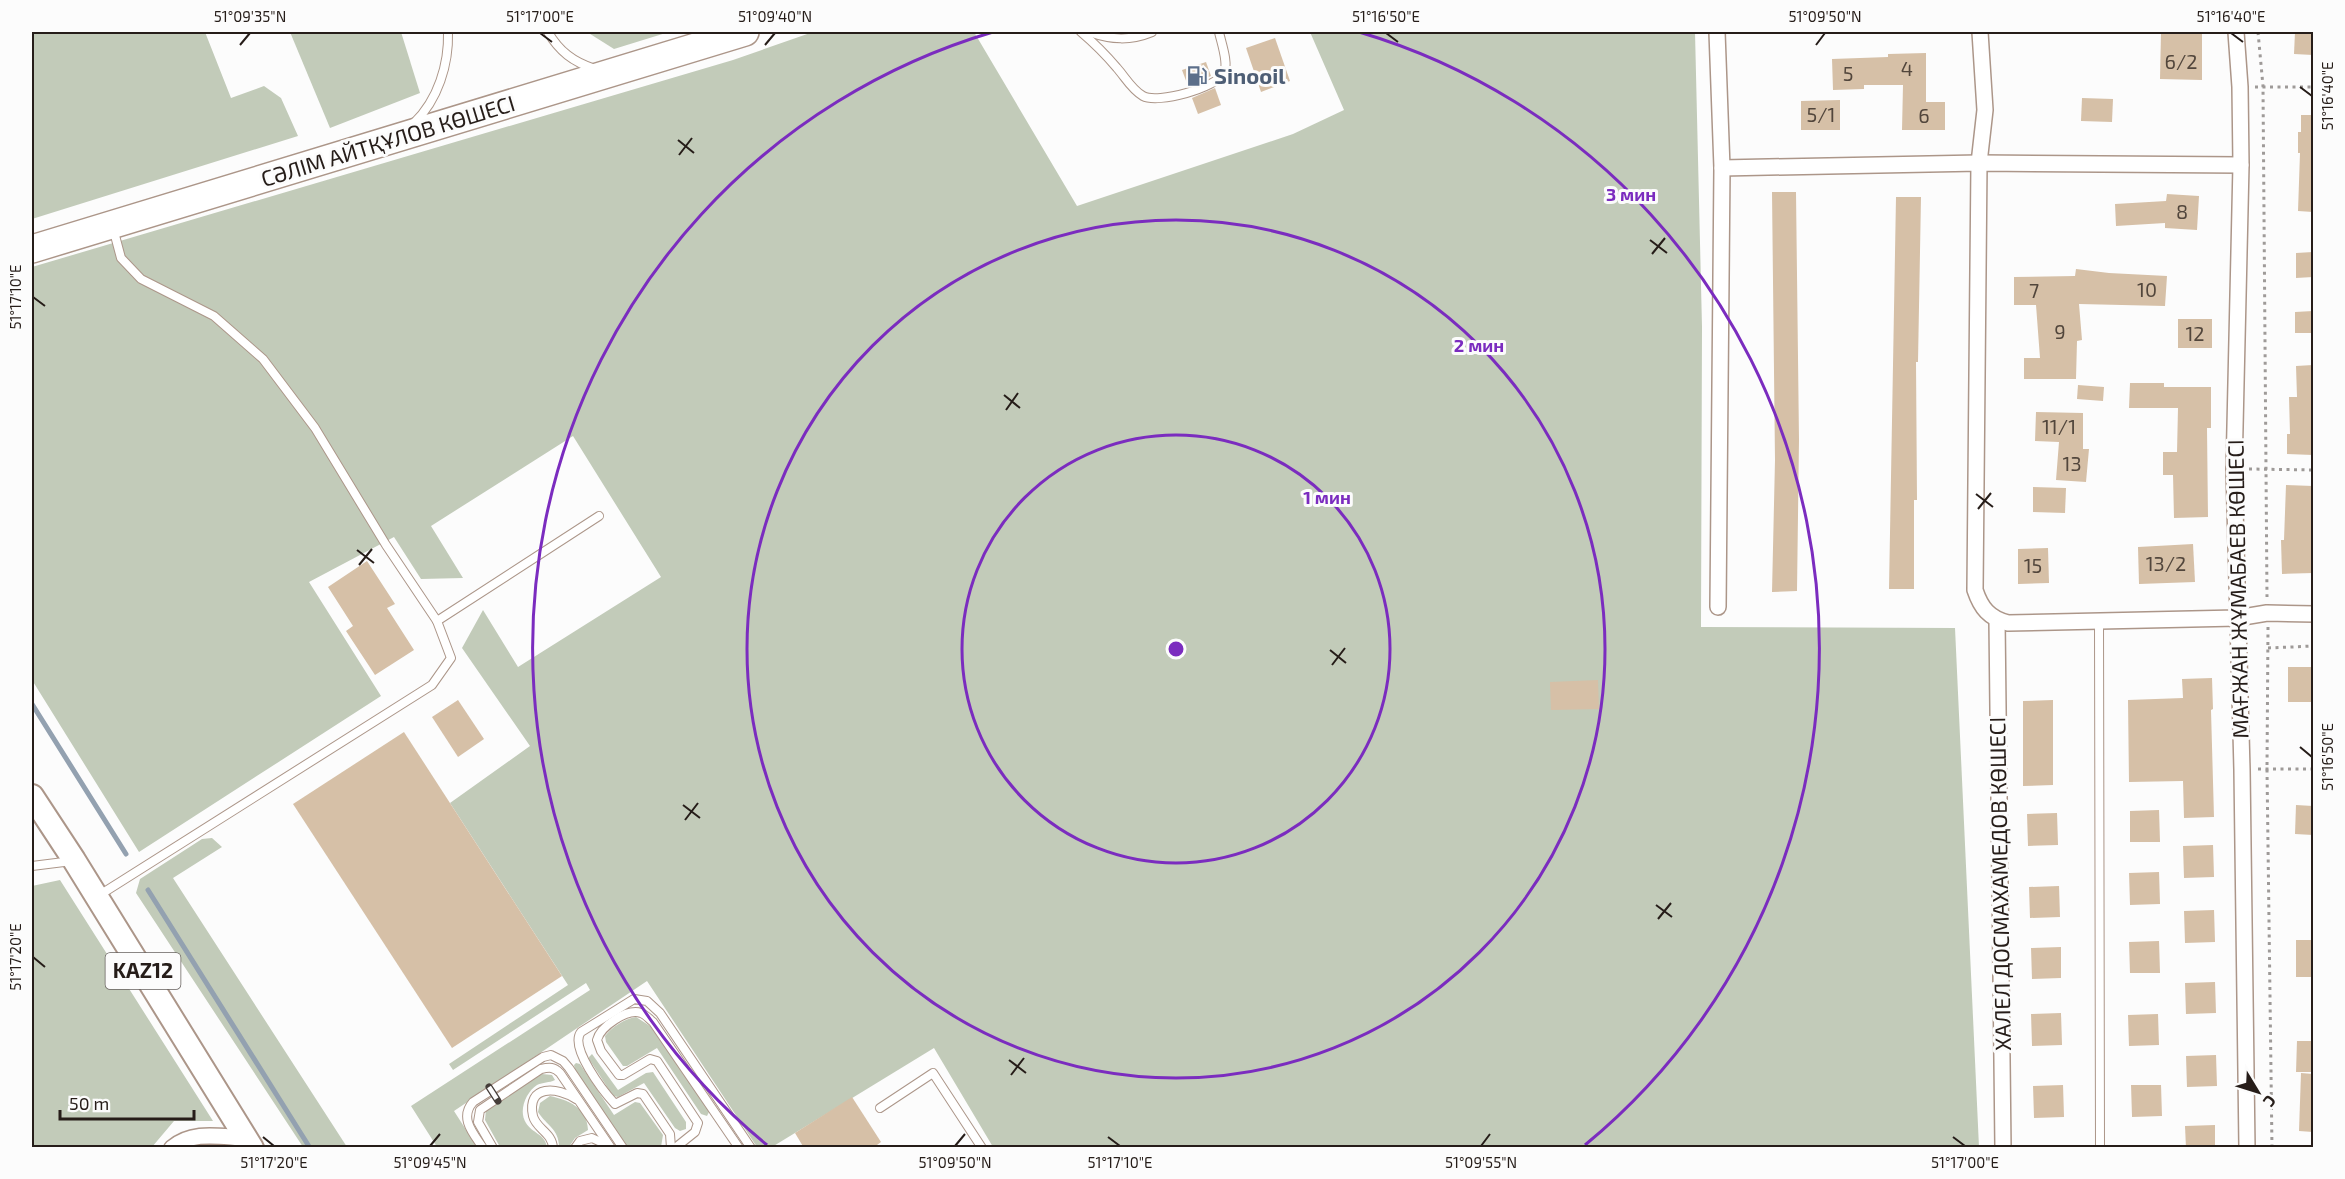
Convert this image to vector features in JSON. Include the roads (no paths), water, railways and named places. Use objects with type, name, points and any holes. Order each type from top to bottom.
[{"type":"highway","name":"СӘЛІМ АЙТҚҰЛОВ КӨШЕСІ","points":[[32,249],[745,32]]},
{"type":"main road","name":"KAZ12","points":[[32,796],[249,1143]]},
{"type":"street","points":[[1717,32],[1722,168],[1719,608]]},
{"type":"street","points":[[1980,32],[1985,111],[1979,163],[1975,590],[1980,605],[1997,620],[2008,623],[2237,618],[2267,613],[2313,614]]},
{"type":"street","name":"МАҒЖАН ЖҰМАБАЕВ КӨШЕСІ","points":[[2236,32],[2240,87],[2241,165],[2234,470],[2242,770],[2247,1148]]},
{"type":"street","points":[[1722,168],[1979,163],[2241,165]]},
{"type":"street","name":"ХАЛЕЛ ДОСМАХАМЕДОВ КӨШЕСІ","points":[[1997,620],[2003,1148]]},
{"type":"street","points":[[172,1148],[186,1138],[198,1136],[249,1143]]},
{"type":"lane","points":[[378,144],[403,131],[416,121],[433,98],[439,86],[445,60],[448,32]]},
{"type":"lane","points":[[548,32],[556,46],[583,66],[617,71]]},
{"type":"lane","points":[[1081,32],[1100,48],[1141,95],[1151,99],[1162,99],[1205,86],[1221,77],[1226,71],[1226,64],[1219,32]]},
{"type":"lane","points":[[1089,32],[1112,39],[1136,38],[1152,32]]},
{"type":"lane","points":[[96,897],[432,686],[451,658],[437,621],[386,545],[315,428],[263,359],[214,316],[141,279],[121,258],[112,225]]},
{"type":"lane","points":[[437,621],[599,516]]},
{"type":"lane","points":[[2099,621],[2100,1148]]},
{"type":"lane","points":[[32,866],[74,860]]},
{"type":"lane","points":[[739,1148],[652,1022],[641,1013],[627,1013],[602,1030],[597,1040],[598,1046],[619,1075],[651,1059],[657,1061],[698,1123],[695,1132],[673,1148],[670,1134],[643,1094],[637,1093],[615,1104],[584,1059],[578,1047],[577,1036],[634,999],[647,1001],[660,1013],[751,1148]]},
{"type":"lane","points":[[483,1148],[468,1124],[466,1113],[468,1108],[473,1102],[534,1063],[551,1055],[563,1061],[569,1068],[623,1148]]},
{"type":"lane","points":[[493,1148],[480,1127],[478,1118],[480,1110],[541,1069],[555,1069],[610,1148]]},
{"type":"lane","points":[[880,1108],[933,1073],[982,1148]]},
{"type":"lane","points":[[553,1148],[550,1136],[534,1120],[532,1107],[535,1099],[545,1090],[557,1090],[570,1095],[581,1104]]},
{"type":"lane","points":[[575,1148],[583,1139],[592,1138],[610,1148]]},
{"type":"waterway","points":[[32,704],[126,854]]},
{"type":"waterway","points":[[148,890],[310,1148]]},
{"type":"railway","points":[[489,1087],[498,1101]]},
{"type":"place","name":"Sinooil","points":[[1197,76]]}]
